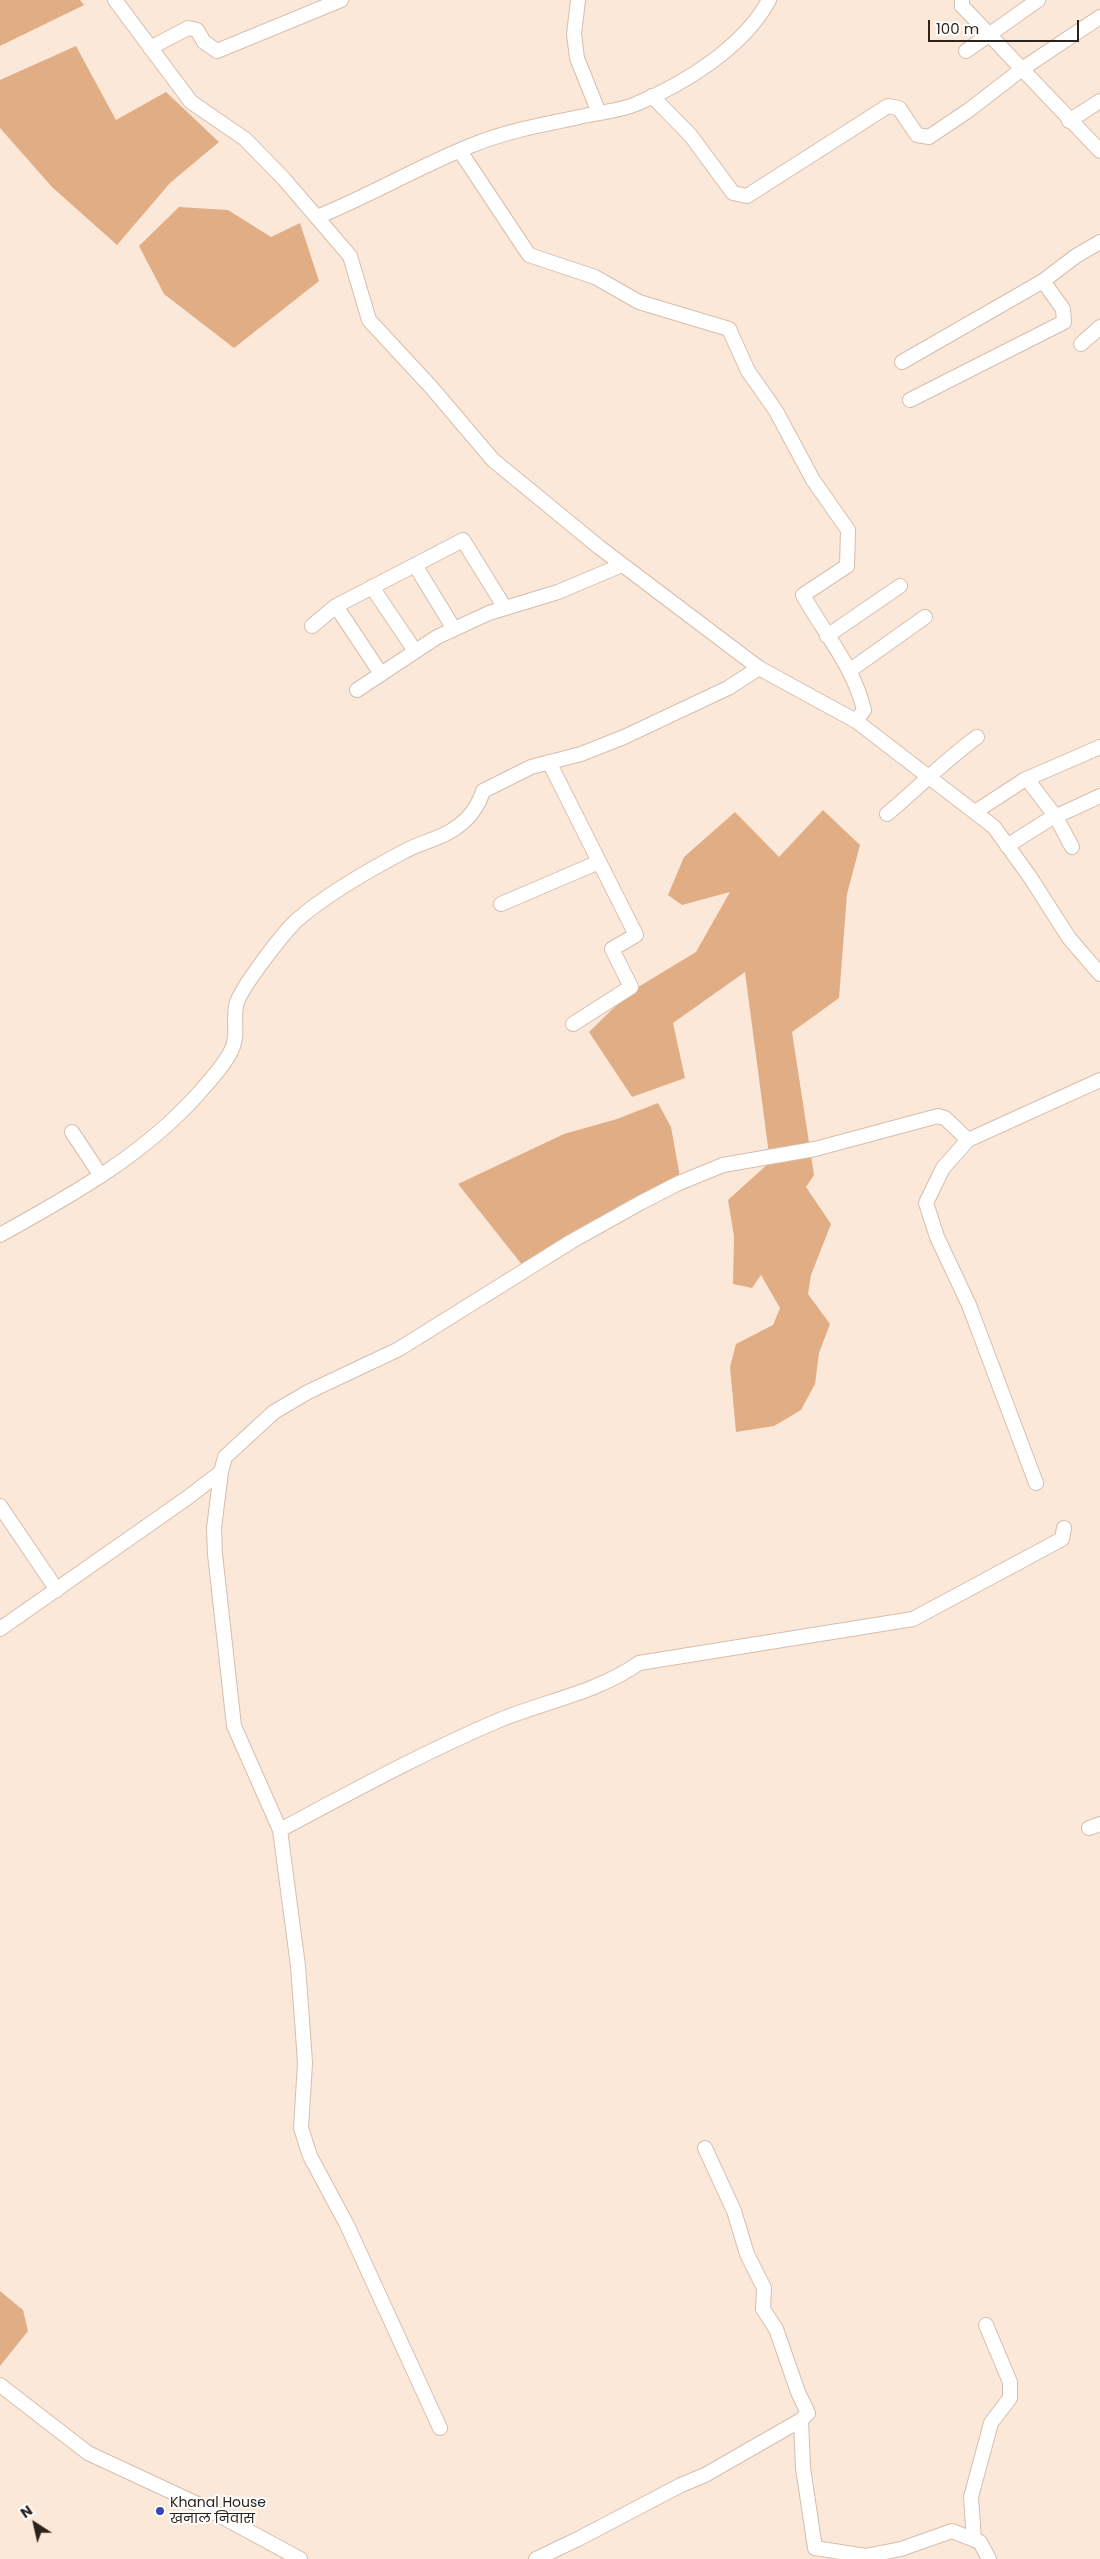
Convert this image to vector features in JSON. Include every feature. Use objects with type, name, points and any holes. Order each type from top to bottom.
[{"type":"street","points":[[115,0],[191,102],[245,139],[350,256],[369,320],[431,387],[492,460],[622,564],[759,668],[856,721],[994,827],[1069,938],[1100,974]]},
{"type":"street","points":[[150,48],[188,28],[197,30],[204,42],[217,51],[341,0]]},
{"type":"street","points":[[578,0],[574,34],[577,58],[599,114]]},
{"type":"street","points":[[317,217],[460,151],[532,127],[635,105],[704,68],[761,16],[769,0]]},
{"type":"street","points":[[962,0],[962,6],[1100,151]]},
{"type":"street","points":[[966,51],[1038,0]]},
{"type":"street","points":[[652,96],[691,136],[733,193],[747,196],[888,106],[899,108],[917,135],[929,137],[969,110],[1022,69],[1100,17]]},
{"type":"street","points":[[1069,120],[1100,101]]},
{"type":"street","points":[[460,151],[529,255],[595,277],[639,302],[729,330],[748,371],[776,411],[814,480],[848,530],[847,566],[803,595],[849,670],[859,691],[864,710],[856,721]]},
{"type":"street","points":[[902,362],[1043,281],[1076,256],[1100,242]]},
{"type":"street","points":[[910,400],[1064,322],[1063,309],[1043,281]]},
{"type":"street","points":[[1081,344],[1100,327]]},
{"type":"street","points":[[312,626],[336,606],[463,540],[505,608]]},
{"type":"street","points":[[357,690],[416,651],[454,629],[505,608],[558,592],[622,564]]},
{"type":"street","points":[[415,566],[454,629]]},
{"type":"street","points":[[827,636],[900,586]]},
{"type":"street","points":[[372,587],[416,651]]},
{"type":"street","points":[[336,606],[381,674]]},
{"type":"street","points":[[849,670],[925,617]]},
{"type":"street","points":[[0,1235],[74,1194],[175,1120],[211,1080],[231,1051],[236,1038],[236,1004],[256,972],[296,921],[367,873],[406,850],[454,829],[478,807],[483,791],[531,767],[581,754],[624,737],[728,688],[759,668]]},
{"type":"street","points":[[887,814],[930,778],[957,752],[977,737]]},
{"type":"street","points":[[975,812],[1027,779],[1100,747]]},
{"type":"street","points":[[549,762],[636,935],[612,949],[631,986],[573,1024]]},
{"type":"street","points":[[1027,779],[1056,817],[1072,847]]},
{"type":"street","points":[[1007,846],[1056,817],[1100,796]]},
{"type":"street","points":[[501,904],[599,862]]},
{"type":"street","points":[[1036,1483],[969,1304],[937,1237],[926,1203],[943,1168],[968,1140],[1100,1080]]},
{"type":"street","points":[[440,2428],[347,2225],[310,2156],[301,2128],[305,2063],[303,2034],[297,1957],[280,1830],[234,1726],[215,1554],[214,1528],[221,1472],[225,1457],[274,1412],[308,1392],[399,1349],[572,1241],[679,1183],[723,1166],[815,1149],[938,1116],[945,1118],[968,1140]]},
{"type":"street","points":[[72,1132],[101,1176]]},
{"type":"street","points":[[0,1629],[58,1590],[221,1472]]},
{"type":"street","points":[[0,1506],[58,1590]]},
{"type":"street","points":[[280,1830],[434,1749],[504,1718],[619,1678],[639,1663],[913,1618],[1062,1539],[1064,1528]]},
{"type":"street","points":[[536,2559],[578,2540],[681,2485],[705,2475],[801,2420],[808,2413],[798,2392],[776,2329],[763,2309],[764,2288],[747,2254],[734,2211],[705,2148]]},
{"type":"street","points":[[974,2540],[971,2497],[991,2423],[1010,2398],[1010,2382],[986,2325]]},
{"type":"street","points":[[0,2385],[88,2453],[206,2508],[300,2559]]},
{"type":"street","points":[[801,2420],[803,2468],[816,2548],[865,2556],[878,2556],[952,2531],[980,2542],[989,2559]]},
{"type":"shaded area","points":[[0,0],[80,0],[84,5],[0,46]]},
{"type":"shaded area","points":[[76,46],[116,120],[166,92],[219,142],[170,183],[117,245],[52,187],[0,128],[0,80]]},
{"type":"shaded area","points":[[179,207],[228,210],[271,237],[300,223],[319,281],[234,348],[164,294],[139,246]]},
{"type":"shaded area","points":[[823,810],[860,845],[847,894],[839,998],[792,1032],[814,1175],[806,1187],[831,1224],[811,1275],[808,1294],[830,1324],[819,1353],[815,1384],[801,1410],[774,1426],[736,1432],[730,1367],[736,1344],[773,1325],[780,1308],[761,1275],[752,1288],[733,1284],[734,1236],[728,1200],[770,1162],[745,972],[673,1023],[685,1078],[632,1097],[589,1032],[630,992],[696,952],[730,892],[682,905],[668,895],[684,857],[735,812],[779,857]]},
{"type":"shaded area","points":[[658,1103],[671,1127],[680,1177],[523,1266],[458,1184],[564,1134],[617,1119]]},
{"type":"shaded area","points":[[0,2291],[23,2310],[28,2331],[0,2366]]},
{"type":"place","name":"Khanal House खनाल निवास","points":[[160,2511]]}]
